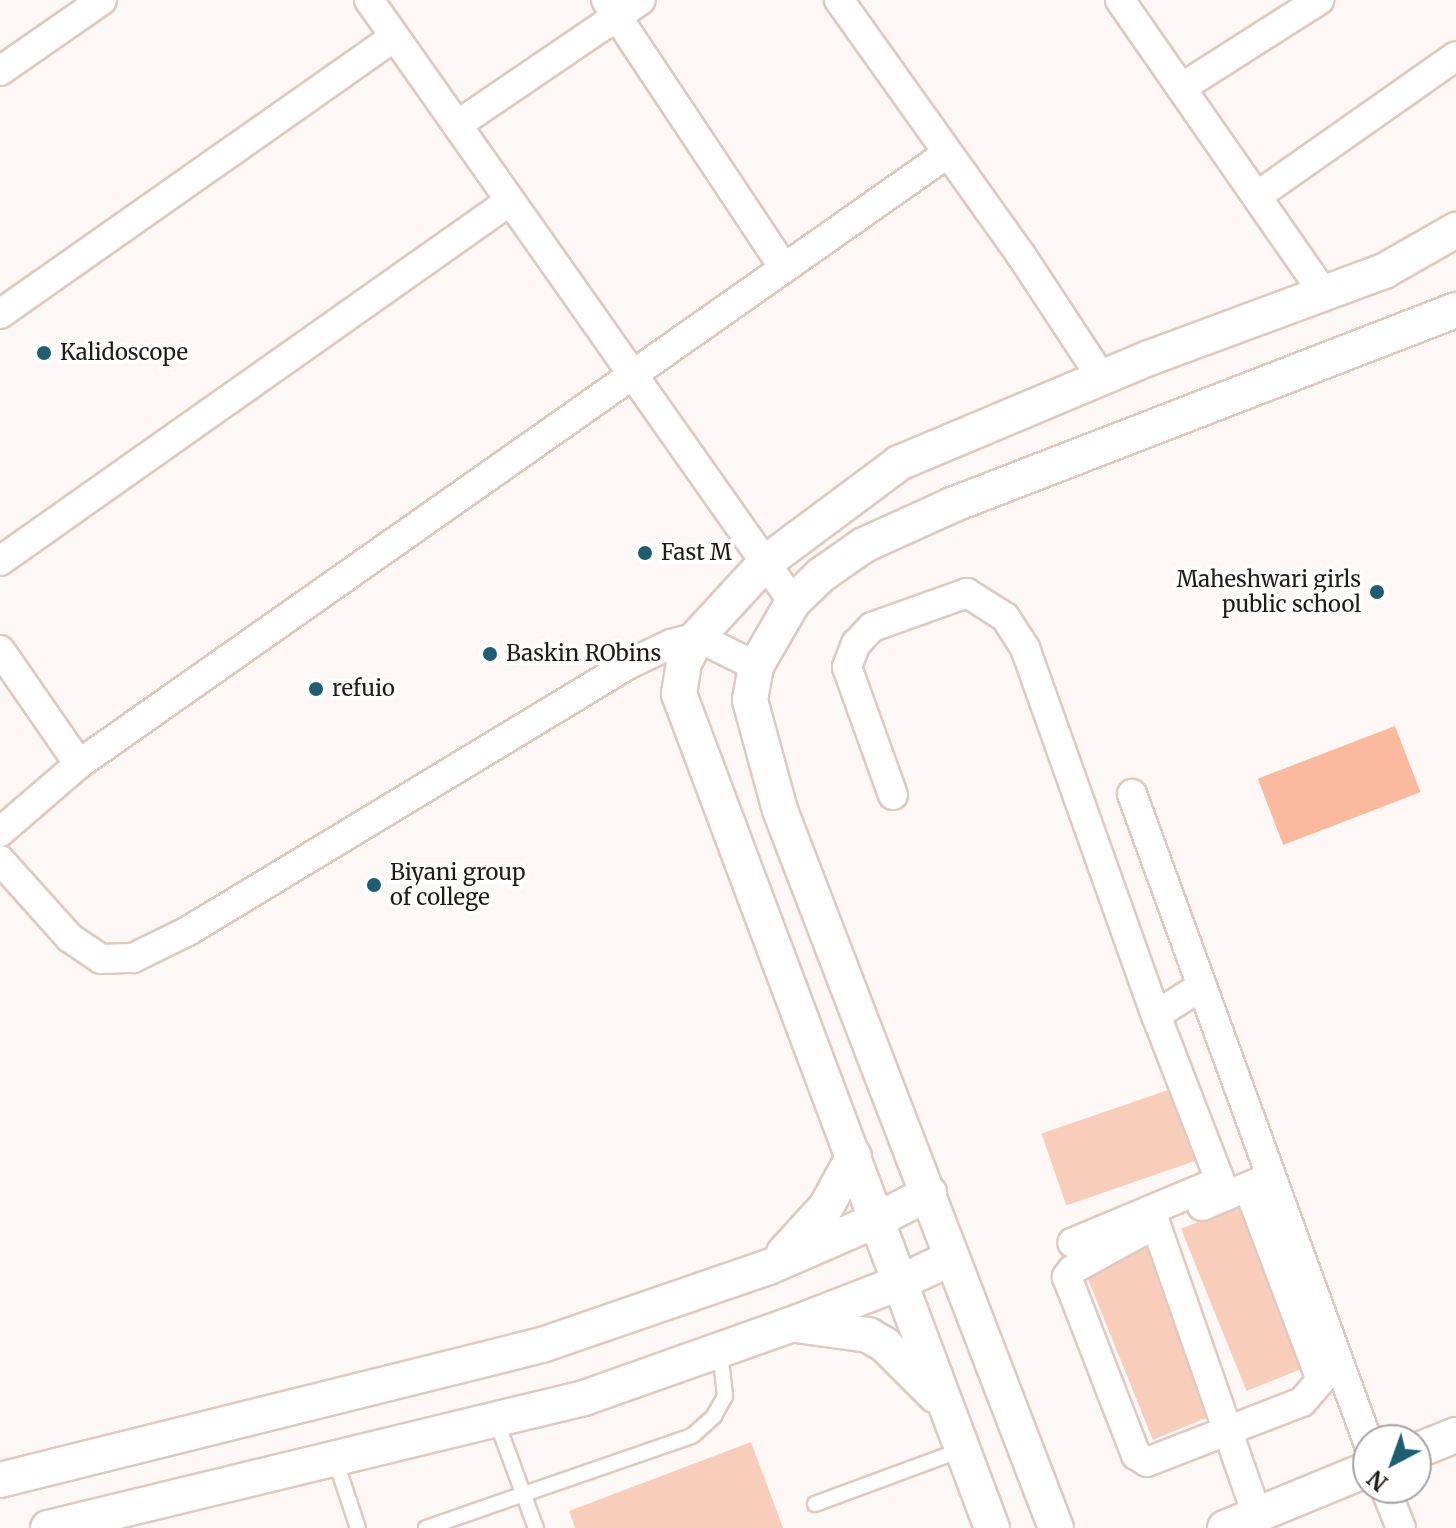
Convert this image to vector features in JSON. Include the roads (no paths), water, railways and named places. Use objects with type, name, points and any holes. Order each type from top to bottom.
[{"type":"street","points":[[0,71],[102,0]]},
{"type":"street","points":[[369,0],[793,602]]},
{"type":"street","points":[[457,125],[611,8],[641,0]]},
{"type":"street","points":[[839,0],[1101,377]]},
{"type":"street","points":[[1120,0],[1324,293]]},
{"type":"street","points":[[1181,88],[1319,0]]},
{"type":"street","points":[[611,8],[784,268]]},
{"type":"street","points":[[0,314],[394,37]]},
{"type":"street","points":[[1257,196],[1456,56]]},
{"type":"street","points":[[0,832],[79,764],[948,153]]},
{"type":"street","points":[[0,561],[510,201]]},
{"type":"street","points":[[992,1528],[679,694],[684,663],[697,637],[765,563],[899,463],[1101,377],[1384,271],[1456,230]]},
{"type":"street","points":[[1056,1528],[780,810],[750,700],[756,666],[793,602],[821,575],[864,545],[952,505],[1456,310]]},
{"type":"street","points":[[893,795],[847,667],[856,644],[872,627],[967,593],[1005,617],[1025,648],[1156,1015],[1220,1181]]},
{"type":"street","points":[[0,860],[70,938],[101,959],[133,958],[188,931],[629,664],[671,644],[697,637],[756,666]]},
{"type":"street","points":[[0,650],[79,764]]},
{"type":"street","points":[[1132,794],[1202,986],[1261,1175],[1321,1380],[1302,1402],[1147,1462],[1141,1460],[1067,1277],[1072,1270],[1156,1225],[1261,1175]]},
{"type":"street","points":[[1156,1015],[1202,986]]},
{"type":"street","points":[[769,1267],[826,1207],[854,1156]]},
{"type":"street","points":[[1072,1243],[1220,1181],[1261,1175]]},
{"type":"street","points":[[1261,1175],[1361,1424]]},
{"type":"street","points":[[0,1480],[542,1345],[769,1267],[875,1221],[929,1193]]},
{"type":"street","points":[[1156,1225],[1257,1515]]},
{"type":"street","points":[[48,1528],[145,1510],[335,1459],[584,1398],[790,1325],[899,1283],[951,1258]]},
{"type":"street","points":[[790,1325],[868,1335],[906,1364],[944,1404]]},
{"type":"street","points":[[1432,1445],[1456,1435]]},
{"type":"street","points":[[1225,1528],[1352,1476]]},
{"type":"street","points":[[1391,1504],[1401,1528]]},
{"type":"lane","points":[[426,1528],[692,1436],[714,1416],[725,1396],[720,1350]]},
{"type":"lane","points":[[496,1419],[536,1528]]},
{"type":"lane","points":[[815,1504],[962,1450]]},
{"type":"lane","points":[[335,1459],[358,1528]]},
{"type":"place","name":"Kalidoscope","points":[[44,353]]},
{"type":"place","name":"Fast M","points":[[645,553]]},
{"type":"place","name":"Maheshwari girls public school","points":[[1377,592]]},
{"type":"place","name":"Baskin RObins","points":[[490,654]]},
{"type":"place","name":"refuio","points":[[316,689]]},
{"type":"place","name":"Biyani group of college","points":[[374,885]]}]
